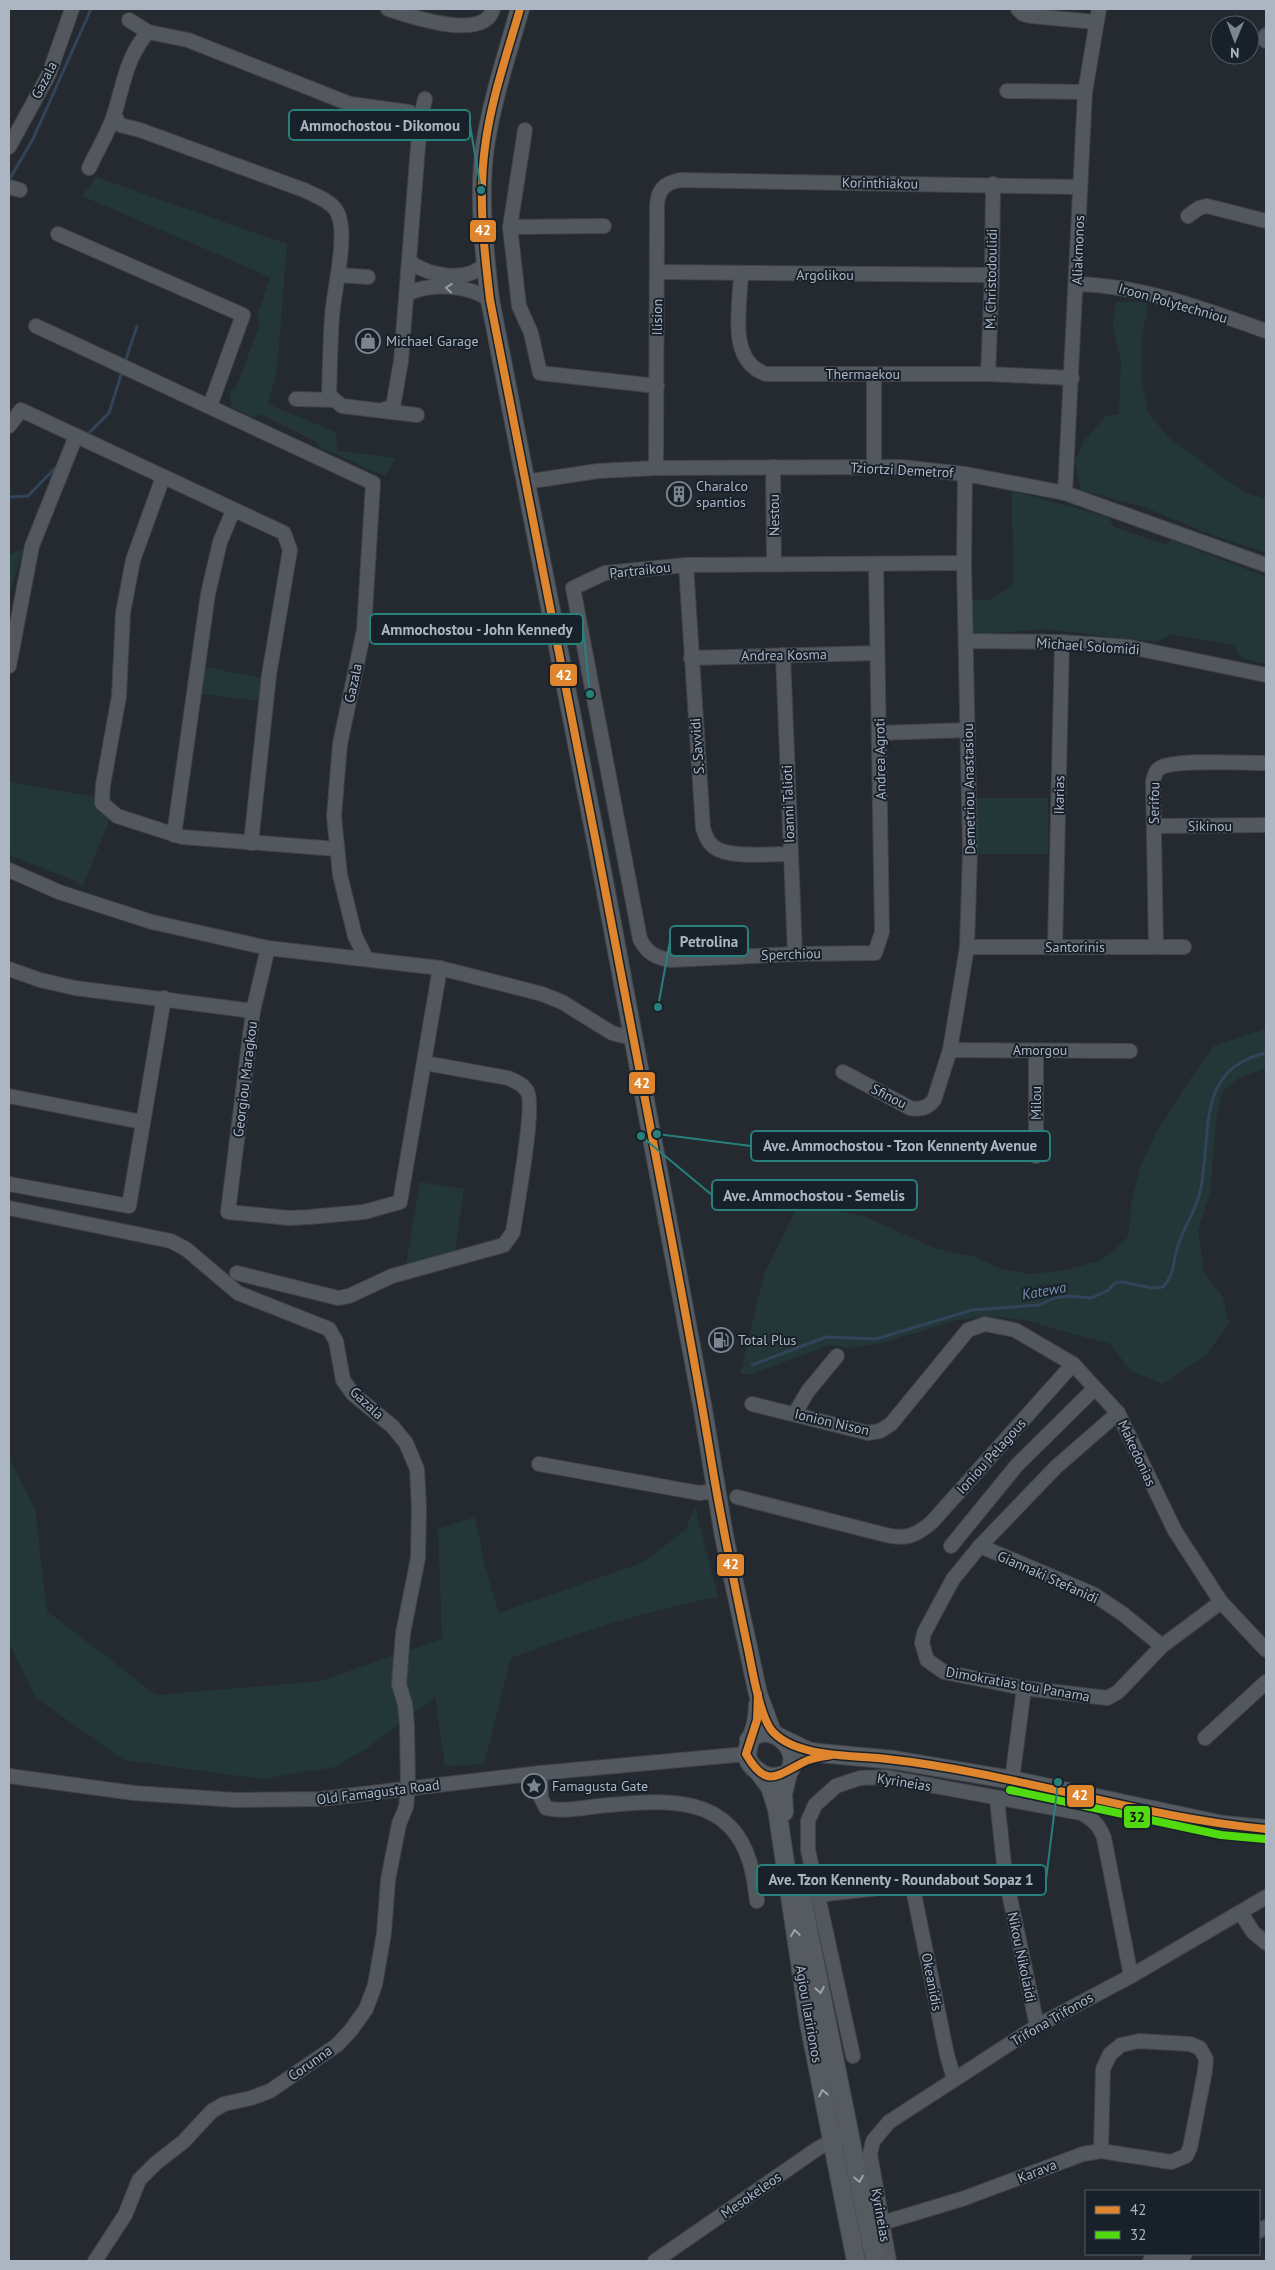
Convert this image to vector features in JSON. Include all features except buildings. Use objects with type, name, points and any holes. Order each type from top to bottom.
[{"type":"main road","points":[[520,9],[500,79],[485,146],[482,198],[490,300],[703,1410],[724,1536],[758,1694],[776,1735],[789,1748],[792,1755],[789,1771]]},
{"type":"main road","points":[[758,1694],[757,1720],[748,1747],[751,1765],[758,1771],[772,1778],[806,1761],[831,1755]]},
{"type":"main road","points":[[748,1747],[758,1734],[776,1735],[808,1751],[831,1755],[895,1760],[1012,1780],[1223,1825],[1266,1829]]},
{"type":"main road","name":"Agiou Ilaririonos","points":[[758,1771],[770,1787],[777,1809],[809,2023],[856,2261]]},
{"type":"main road","name":"Agiou Ilaririonos","points":[[789,1771],[783,1794],[786,1826],[808,1920],[826,2021],[875,2261]]},
{"type":"street","name":"Gazala","points":[[9,147],[48,74],[72,9]]},
{"type":"street","points":[[393,10],[449,24],[466,26],[485,20],[492,14],[493,9]]},
{"type":"street","points":[[1018,9],[1023,14],[1031,16],[1098,15]]},
{"type":"street","name":"Aliakmonos","points":[[1065,493],[1077,284],[1085,92],[1098,15]]},
{"type":"street","points":[[129,20],[148,32],[188,40],[350,104],[409,112],[420,121]]},
{"type":"street","points":[[89,168],[114,115],[119,90],[136,47],[148,32]]},
{"type":"street","points":[[1266,35],[1266,41]]},
{"type":"street","points":[[1007,91],[1085,92]]},
{"type":"street","points":[[385,409],[393,407],[397,392],[410,262],[420,121],[425,99]]},
{"type":"street","points":[[114,115],[120,125],[140,130],[295,187],[328,203],[336,210],[341,221],[338,275],[332,316],[329,395],[342,406],[385,409],[417,414]]},
{"type":"street","points":[[525,130],[510,227],[519,306],[531,333],[540,373],[657,386]]},
{"type":"street","name":"Korinthiakou","points":[[680,180],[1080,187]]},
{"type":"street","name":"Ilision","points":[[656,468],[658,198],[664,186],[680,180]]},
{"type":"street","name":"M. Christodoulidi","points":[[988,374],[992,275],[992,184]]},
{"type":"street","points":[[1188,216],[1199,208],[1207,206],[1266,221]]},
{"type":"street","points":[[510,227],[604,226]]},
{"type":"street","points":[[36,326],[210,406],[243,315],[58,234]]},
{"type":"street","points":[[410,262],[429,272],[459,275],[476,272],[486,263]]},
{"type":"street","name":"Argolikou","points":[[658,272],[992,275]]},
{"type":"street","name":"Thermaekou","points":[[741,274],[740,346],[749,365],[766,374],[988,374],[1072,378]]},
{"type":"street","points":[[338,275],[368,277]]},
{"type":"street","name":"Iroon Polytechniou","points":[[1077,284],[1104,285],[1141,291],[1206,310],[1266,331]]},
{"type":"street","points":[[407,294],[423,288],[445,287],[476,291],[490,300]]},
{"type":"street","points":[[874,375],[874,467]]},
{"type":"street","points":[[296,399],[334,400]]},
{"type":"street","name":"Gazala","points":[[210,406],[373,484],[364,630],[340,744],[334,816],[340,875],[355,936],[366,958]]},
{"type":"street","points":[[9,426],[21,410],[233,511],[284,533],[290,550],[269,675],[251,844]]},
{"type":"street","points":[[9,666],[32,546],[76,436]]},
{"type":"street","name":"Nestou","points":[[773,467],[774,563]]},
{"type":"street","name":"Tziortzi Demetrof","points":[[525,482],[598,471],[656,468],[874,467],[965,474],[1065,493],[1266,566]]},
{"type":"street","name":"Demetriou Anastasiou","points":[[934,1100],[950,1050],[967,947],[970,852],[964,563],[965,474]]},
{"type":"street","points":[[162,477],[134,560],[123,613],[119,696],[102,785],[102,803],[117,816],[174,834],[251,844],[338,849]]},
{"type":"street","points":[[174,834],[208,594],[220,542],[233,511]]},
{"type":"street","name":"Partraikou","points":[[649,952],[640,939],[573,588],[605,573],[686,565],[964,563]]},
{"type":"street","name":"Andrea Agroti","points":[[875,953],[882,932],[876,564]]},
{"type":"street","name":"S. Savvidi","points":[[686,565],[703,828],[712,846],[727,853],[789,854]]},
{"type":"street","name":"Michael Solomidi","points":[[967,641],[1062,642],[1130,647],[1266,675]]},
{"type":"street","name":"Ikarias","points":[[1055,947],[1062,642]]},
{"type":"street","name":"Andrea Kosma","points":[[691,658],[877,653]]},
{"type":"street","name":"Ioanni Talioti","points":[[783,655],[789,854],[795,954]]},
{"type":"street","points":[[880,733],[968,730]]},
{"type":"street","name":"Serifou","points":[[1156,947],[1153,782],[1156,773],[1162,767],[1176,764],[1266,763]]},
{"type":"street","name":"Sikinou","points":[[1154,826],[1266,825]]},
{"type":"street","points":[[9,870],[59,892],[152,922],[268,948],[440,968],[553,998],[612,1033],[632,1038]]},
{"type":"street","name":"Santorinis","points":[[967,947],[1184,947]]},
{"type":"street","name":"Georgiou Maragkou","points":[[268,948],[253,1011],[228,1212],[289,1218],[308,1217],[364,1212],[400,1202],[425,1063]]},
{"type":"street","name":"Sperchiou","points":[[649,952],[662,959],[671,960],[795,954],[875,953]]},
{"type":"street","points":[[237,1273],[338,1298],[349,1296],[392,1276],[504,1245],[513,1232],[530,1111],[527,1090],[508,1078],[425,1063],[440,968]]},
{"type":"street","points":[[9,969],[40,980],[75,988],[253,1011]]},
{"type":"street","points":[[9,1184],[129,1206],[164,998]]},
{"type":"street","name":"Amorgou","points":[[950,1050],[1130,1051]]},
{"type":"street","name":"Milou","points":[[1036,1050],[1036,1156]]},
{"type":"street","name":"Sfinou","points":[[843,1072],[910,1108],[922,1109],[934,1100]]},
{"type":"street","points":[[9,1096],[142,1122]]},
{"type":"street","name":"Gazala","points":[[9,1208],[171,1241],[186,1249],[238,1293],[329,1329],[336,1341],[343,1380],[353,1394],[393,1427],[406,1443],[417,1469],[420,1507],[418,1558],[403,1633],[399,1684],[405,1704],[407,1725],[408,1788]]},
{"type":"street","name":"Makedonias","points":[[961,1338],[968,1330],[976,1326],[995,1324],[1015,1330],[1073,1364],[1118,1413],[1174,1531],[1221,1602],[1266,1650]]},
{"type":"street","name":"Ionion Nison","points":[[752,1404],[868,1433],[885,1429],[961,1338]]},
{"type":"street","points":[[794,1413],[808,1391],[837,1356]]},
{"type":"street","name":"Ioniou Pelagous","points":[[736,1497],[886,1535],[902,1538],[914,1536],[932,1522],[1073,1364]]},
{"type":"street","points":[[950,1546],[1017,1465],[1095,1388]]},
{"type":"street","name":"Dimokratias tou Panama","points":[[1118,1413],[1056,1467],[980,1546],[953,1579],[922,1637],[924,1654],[934,1667],[944,1672],[1024,1688],[1090,1698],[1112,1697],[1162,1646],[1221,1602]]},
{"type":"street","points":[[539,1464],[699,1493],[716,1491]]},
{"type":"street","name":"Giannaki Stefanidi","points":[[980,1546],[1093,1594],[1123,1614],[1162,1646]]},
{"type":"street","points":[[1205,1738],[1266,1682]]},
{"type":"street","points":[[1012,1780],[1024,1688]]},
{"type":"street","name":"Old Famagusta Road","points":[[9,1776],[134,1793],[235,1800],[320,1799],[748,1747]]},
{"type":"street","points":[[540,1773],[543,1804],[554,1810],[660,1801],[688,1804],[712,1814],[727,1824],[745,1850],[750,1864],[757,1901]]},
{"type":"street","name":"Kyrineias","points":[[853,2056],[808,1850],[808,1821],[815,1805],[836,1786],[860,1778],[886,1776],[997,1799],[1080,1813],[1090,1817],[1100,1828],[1106,1844],[1130,1976]]},
{"type":"street","name":"Corunna","points":[[95,2261],[125,2215],[139,2180],[183,2142],[212,2111],[224,2104],[251,2098],[270,2091],[337,2045],[366,2009],[375,1985],[384,1933],[388,1880],[399,1824],[406,1807],[408,1788]]},
{"type":"street","name":"Nikou Nikolaidi","points":[[997,1799],[1005,1874],[1037,2026]]},
{"type":"street","points":[[817,1895],[1005,1874]]},
{"type":"street","name":"Okeanidis","points":[[912,1884],[948,2061],[954,2079]]},
{"type":"street","name":"Trifona Trifonos","points":[[872,2169],[871,2146],[888,2122],[1037,2026],[1130,1976],[1266,1897]]},
{"type":"street","points":[[1241,1913],[1253,1932],[1266,1943]]},
{"type":"street","name":"Karava","points":[[882,2223],[962,2199],[1070,2157],[1101,2151],[1171,2162],[1183,2159],[1190,2148],[1206,2062],[1203,2051],[1190,2044],[1139,2041],[1117,2048],[1107,2058],[1103,2069],[1101,2151]]},
{"type":"street","name":"Mesokeleos","points":[[655,2261],[817,2149],[849,2131]]},
{"type":"street","name":"Kyrineias","points":[[872,2169],[889,2261]]},
{"type":"street","points":[[1150,2261],[1179,2255]]},
{"type":"shaded area","points":[[96,177],[287,244],[277,369],[268,404],[335,432],[338,451],[396,458],[385,476],[317,446],[317,442],[260,414],[254,418],[231,407],[230,391],[236,388],[260,324],[257,316],[270,277],[82,196]]},
{"type":"shaded area","points":[[1116,301],[1148,303],[1142,339],[1142,381],[1148,413],[1169,438],[1221,476],[1247,493],[1266,499],[1266,553],[1199,530],[1147,508],[1081,490],[1075,461],[1084,441],[1105,417],[1119,414],[1121,361],[1113,328]]},
{"type":"shaded area","points":[[1012,491],[1108,517],[1114,527],[1166,545],[1171,540],[1266,577],[1266,664],[1241,658],[1234,645],[1170,634],[1157,642],[1046,629],[972,635],[970,600],[990,600],[1013,585]]},
{"type":"shaded area","points":[[24,548],[9,592],[9,555]]},
{"type":"shaded area","points":[[205,667],[262,678],[258,701],[201,694]]},
{"type":"shaded area","points":[[9,782],[95,797],[98,810],[109,820],[82,888],[76,881],[9,855]]},
{"type":"shaded area","points":[[977,798],[1048,798],[1048,854],[977,854]]},
{"type":"shaded area","points":[[1266,1029],[1266,1068],[1239,1078],[1222,1092],[1216,1121],[1210,1193],[1198,1230],[1204,1273],[1223,1297],[1229,1323],[1206,1355],[1163,1384],[1131,1371],[1110,1344],[1024,1320],[990,1316],[957,1320],[886,1342],[849,1348],[829,1345],[753,1374],[740,1374],[765,1272],[802,1197],[830,1209],[866,1217],[937,1249],[976,1257],[999,1268],[1028,1274],[1061,1271],[1102,1260],[1128,1237],[1132,1198],[1141,1166],[1157,1131],[1191,1078],[1215,1045]]},
{"type":"shaded area","points":[[420,1182],[464,1189],[455,1252],[406,1266]]},
{"type":"shaded area","points":[[9,1457],[35,1510],[47,1611],[156,1695],[320,1681],[442,1639],[438,1529],[475,1517],[485,1566],[499,1613],[644,1562],[686,1529],[695,1506],[718,1597],[665,1608],[613,1623],[511,1658],[484,1764],[445,1766],[435,1697],[367,1748],[335,1767],[262,1779],[124,1760],[36,1698],[9,1643]]},
{"type":"waterway","points":[[9,180],[33,139],[91,9]]},
{"type":"waterway","points":[[126,359],[137,326]]},
{"type":"waterway","points":[[89,433],[109,413],[121,375]]},
{"type":"waterway","points":[[9,497],[28,496],[55,468]]},
{"type":"waterway","name":"Katewa","points":[[752,1365],[826,1337],[876,1339],[972,1310],[1039,1305],[1055,1298],[1069,1296],[1091,1298],[1107,1291],[1115,1283],[1123,1282],[1152,1288],[1163,1287],[1171,1274],[1179,1242],[1200,1192],[1210,1108],[1216,1089],[1227,1074],[1243,1061],[1266,1053]]},
{"type":"transit line","name":"42","points":[[520,9],[491,112],[483,166],[483,224],[490,300],[629,1013],[689,1333],[724,1534],[754,1680],[765,1717],[774,1733],[785,1741],[812,1751],[843,1756],[887,1759],[982,1774],[1171,1815],[1266,1829]]},
{"type":"transit line","name":"42","points":[[758,1694],[757,1720],[746,1754],[760,1772],[766,1776],[779,1775],[807,1761],[831,1755]]},
{"type":"transit line","name":"32","points":[[1010,1790],[1221,1835],[1265,1839]]},
{"type":"place","name":"Ammochostou - Dikomou","points":[[481,190]]},
{"type":"place","name":"Michael Garage","points":[[368,341]]},
{"type":"place","name":"Charalco spantios","points":[[679,494]]},
{"type":"place","name":"Ammochostou - John Kennedy","points":[[590,694]]},
{"type":"place","name":"Petrolina","points":[[658,1007]]},
{"type":"place","name":"Ave. Ammochostou - Tzon Kennenty Avenue","points":[[657,1134]]},
{"type":"place","name":"Ave. Ammochostou - Semelis","points":[[641,1136]]},
{"type":"place","name":"Total Plus","points":[[721,1340]]},
{"type":"place","name":"Ave. Tzon Kennenty - Roundabout Sopaz 1","points":[[1058,1782]]},
{"type":"place","name":"Famagusta Gate","points":[[534,1786]]}]
